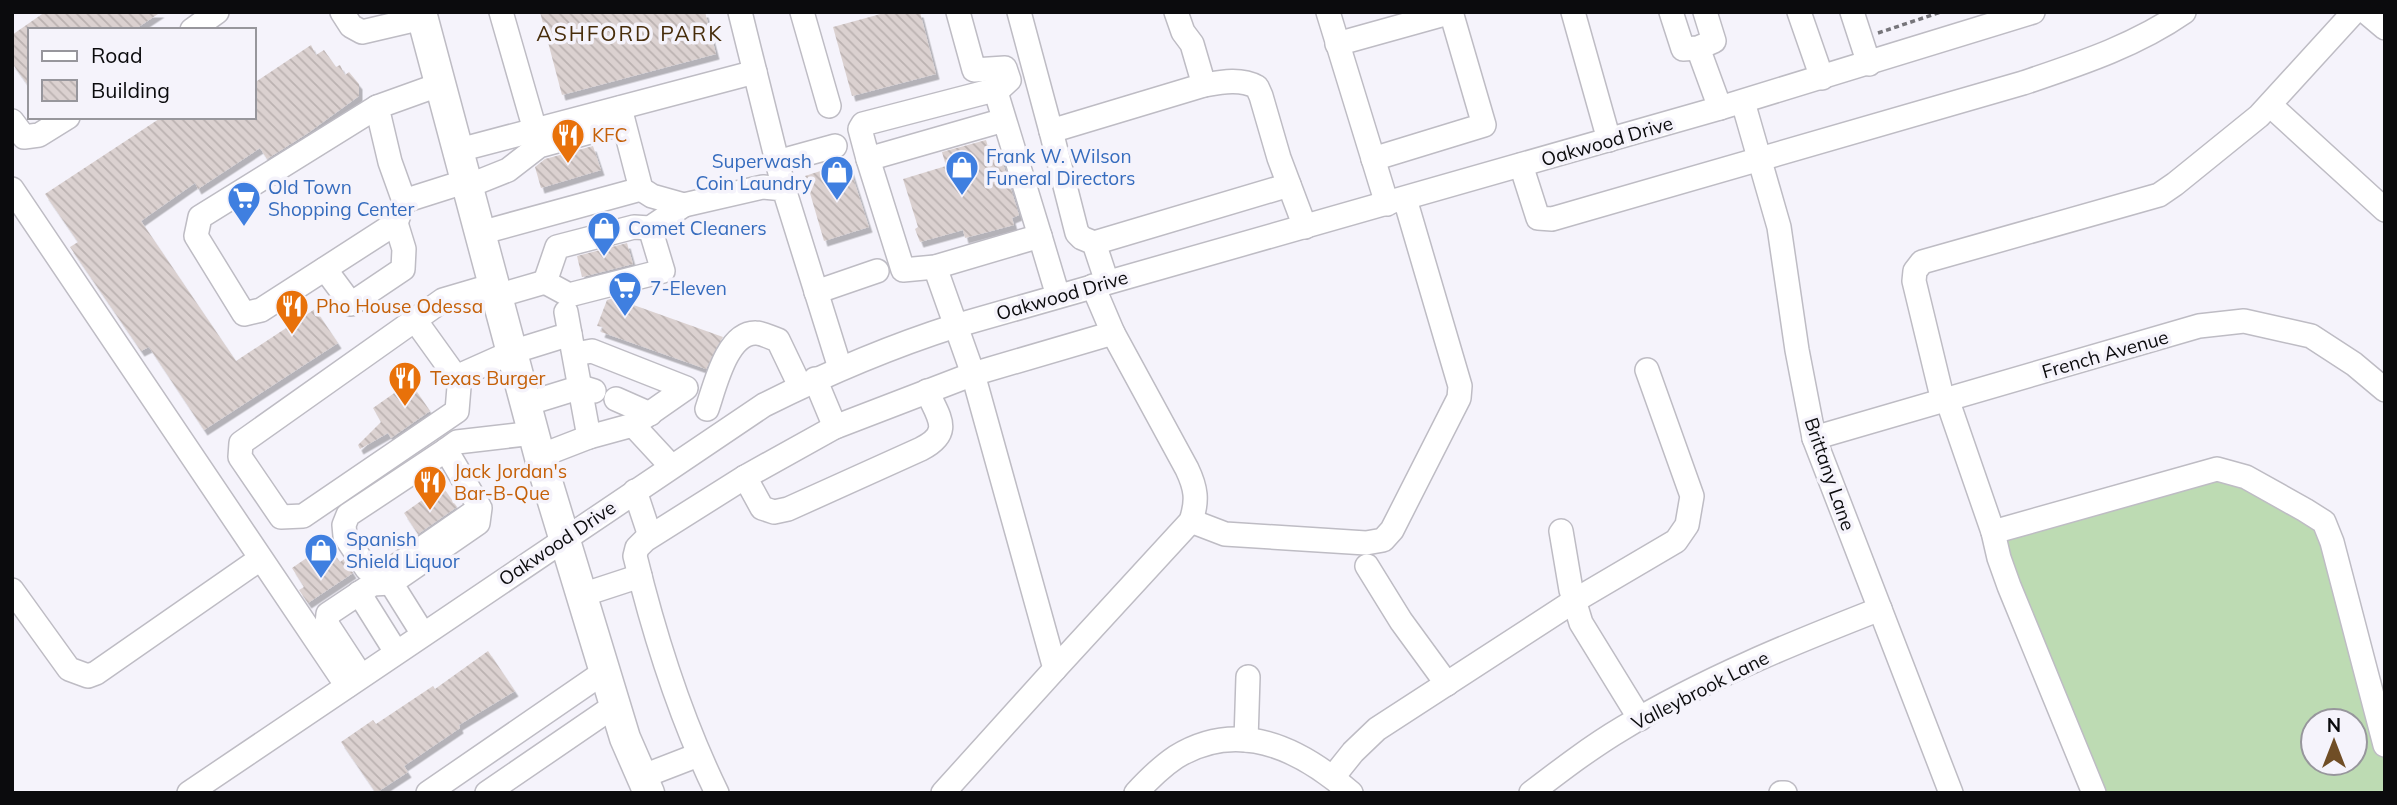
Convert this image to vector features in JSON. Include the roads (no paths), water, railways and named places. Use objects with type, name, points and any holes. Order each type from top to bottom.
[{"type":"main road","points":[[422,15],[533,431],[614,706],[645,785]]},
{"type":"street","points":[[195,28],[217,12]]},
{"type":"street","points":[[342,12],[351,26],[362,32],[422,15]]},
{"type":"street","points":[[501,12],[535,130]]},
{"type":"street","points":[[740,12],[784,188],[840,369]]},
{"type":"street","points":[[802,12],[829,106]]},
{"type":"street","points":[[958,12],[974,70],[1005,68],[1009,79],[996,92]]},
{"type":"street","points":[[1019,12],[1077,233],[1082,238],[1094,243],[1289,184]]},
{"type":"street","points":[[1176,12],[1183,32],[1192,44],[1204,85]]},
{"type":"street","points":[[1191,521],[1225,534],[1366,543],[1382,540],[1392,530],[1459,398],[1460,386],[1396,201],[1373,159],[1328,12]]},
{"type":"street","points":[[1337,44],[1451,12],[1484,125],[1373,159]]},
{"type":"street","points":[[1573,12],[1609,140]]},
{"type":"street","points":[[1671,12],[1683,50],[1698,48],[1714,41],[1705,12]]},
{"type":"street","points":[[1799,12],[1822,78]]},
{"type":"street","points":[[1852,12],[1869,64]]},
{"type":"street","name":"Oakwood Drive","points":[[189,793],[764,405],[840,369],[904,342],[955,326],[1743,102],[2033,12]]},
{"type":"street","points":[[1521,165],[1538,218],[1552,219],[2023,83],[2137,40],[2184,12]]},
{"type":"street","points":[[2094,793],[2009,586],[1993,532],[1945,400],[1914,281],[1916,271],[1922,262],[2159,195],[2270,105],[2354,12]]},
{"type":"street","points":[[2366,12],[2385,28]]},
{"type":"street","points":[[1698,48],[1720,108]]},
{"type":"street","points":[[441,84],[377,107],[200,217],[196,236],[244,314],[261,310],[326,269],[400,212],[468,183],[508,170],[539,146],[755,72]]},
{"type":"street","points":[[1051,131],[1204,85],[1240,82],[1257,87],[1305,228]]},
{"type":"street","points":[[1040,236],[935,267],[906,271],[901,268],[860,129],[863,124],[991,89],[996,92],[1004,120],[1040,236],[1058,296]]},
{"type":"street","name":"Brittany Lane","points":[[1743,102],[1779,228],[1797,351],[1814,438],[1951,793]]},
{"type":"street","points":[[2270,105],[2385,210]]},
{"type":"street","points":[[326,269],[351,304],[403,269],[400,212],[377,107]]},
{"type":"street","points":[[459,150],[535,130],[622,116]]},
{"type":"street","points":[[622,116],[641,188],[652,196],[684,205]]},
{"type":"street","points":[[12,121],[24,137],[31,137],[64,119]]},
{"type":"street","points":[[868,159],[1004,120]]},
{"type":"street","points":[[777,162],[835,146]]},
{"type":"street","points":[[545,282],[557,247],[634,227],[650,228],[684,205],[763,187],[784,188]]},
{"type":"street","points":[[480,233],[641,188]]},
{"type":"street","points":[[12,189],[260,559],[354,681]]},
{"type":"street","points":[[415,320],[456,377],[457,411],[303,516],[281,517],[240,457],[241,443],[443,300],[545,282],[569,295],[663,271],[650,228]]},
{"type":"street","points":[[943,793],[1191,521],[1196,505],[1196,489],[1113,333],[1100,284],[1094,243]]},
{"type":"street","points":[[935,267],[973,374],[1055,669]]},
{"type":"street","points":[[816,292],[877,271]]},
{"type":"street","name":"French Avenue","points":[[1814,438],[2199,326],[2244,321],[2311,336],[2354,364],[2385,390]]},
{"type":"street","points":[[707,409],[731,347],[742,335],[758,333],[778,340],[835,427]]},
{"type":"street","points":[[716,793],[698,755],[665,666],[635,556],[637,548],[650,536],[745,477],[835,427],[973,374],[1113,333]]},
{"type":"street","points":[[456,377],[512,352],[571,334]]},
{"type":"street","points":[[571,334],[592,351],[686,388],[726,430]]},
{"type":"street","points":[[571,334],[588,389],[589,437]]},
{"type":"street","points":[[1333,777],[1353,752],[1377,729],[1574,601],[1676,541],[1687,525],[1692,496],[1647,370]]},
{"type":"street","points":[[480,508],[392,569],[380,573],[367,569],[345,536],[344,525],[348,515],[457,442],[533,431],[589,437],[641,419],[686,388]]},
{"type":"street","points":[[533,431],[588,389]]},
{"type":"street","points":[[745,477],[762,508],[774,512],[788,509],[921,449],[935,442],[940,436],[941,424],[927,391]]},
{"type":"street","points":[[616,399],[641,419],[671,466]]},
{"type":"street","points":[[354,681],[327,624],[328,614],[373,584],[391,583],[478,523],[480,508],[446,450]]},
{"type":"street","points":[[1993,532],[2217,469],[2246,477],[2324,522],[2380,704],[2385,745]]},
{"type":"street","points":[[635,491],[650,536]]},
{"type":"street","points":[[1561,531],[1574,601],[1581,623],[1640,719]]},
{"type":"street","points":[[12,590],[69,669],[88,676],[260,559]]},
{"type":"street","points":[[1367,566],[1401,621],[1447,684]]},
{"type":"street","points":[[582,595],[640,576]]},
{"type":"street","points":[[391,583],[423,634]]},
{"type":"street","points":[[359,593],[397,652]]},
{"type":"street","name":"Valleybrook Lane","points":[[1531,793],[1580,757],[1640,719],[1704,684],[1880,608]]},
{"type":"street","points":[[428,793],[604,672]]},
{"type":"street","points":[[1246,740],[1248,677]]},
{"type":"street","points":[[487,793],[614,706]]},
{"type":"street","points":[[1136,793],[1175,758],[1194,748],[1215,741],[1246,740],[1281,747],[1305,758],[1351,793]]},
{"type":"street","points":[[645,785],[698,755]]},
{"type":"place","name":"KFC","points":[[568,165]]},
{"type":"place","name":"Frank W. Wilson Funeral Directors","points":[[962,197]]},
{"type":"place","name":"Superwash Coin Laundry","points":[[837,202]]},
{"type":"place","name":"Old Town Shopping Center","points":[[244,228]]},
{"type":"place","name":"Comet Cleaners","points":[[604,258]]},
{"type":"place","name":"7-Eleven","points":[[625,318]]},
{"type":"place","name":"Pho House Odessa","points":[[292,336]]},
{"type":"place","name":"Texas Burger","points":[[405,408]]},
{"type":"place","name":"Jack Jordan's Bar-B-Que","points":[[430,512]]},
{"type":"place","name":"Spanish Shield Liquor","points":[[321,580]]},
{"type":"district","name":"ASHFORD PARK","points":[[630,33]]}]
